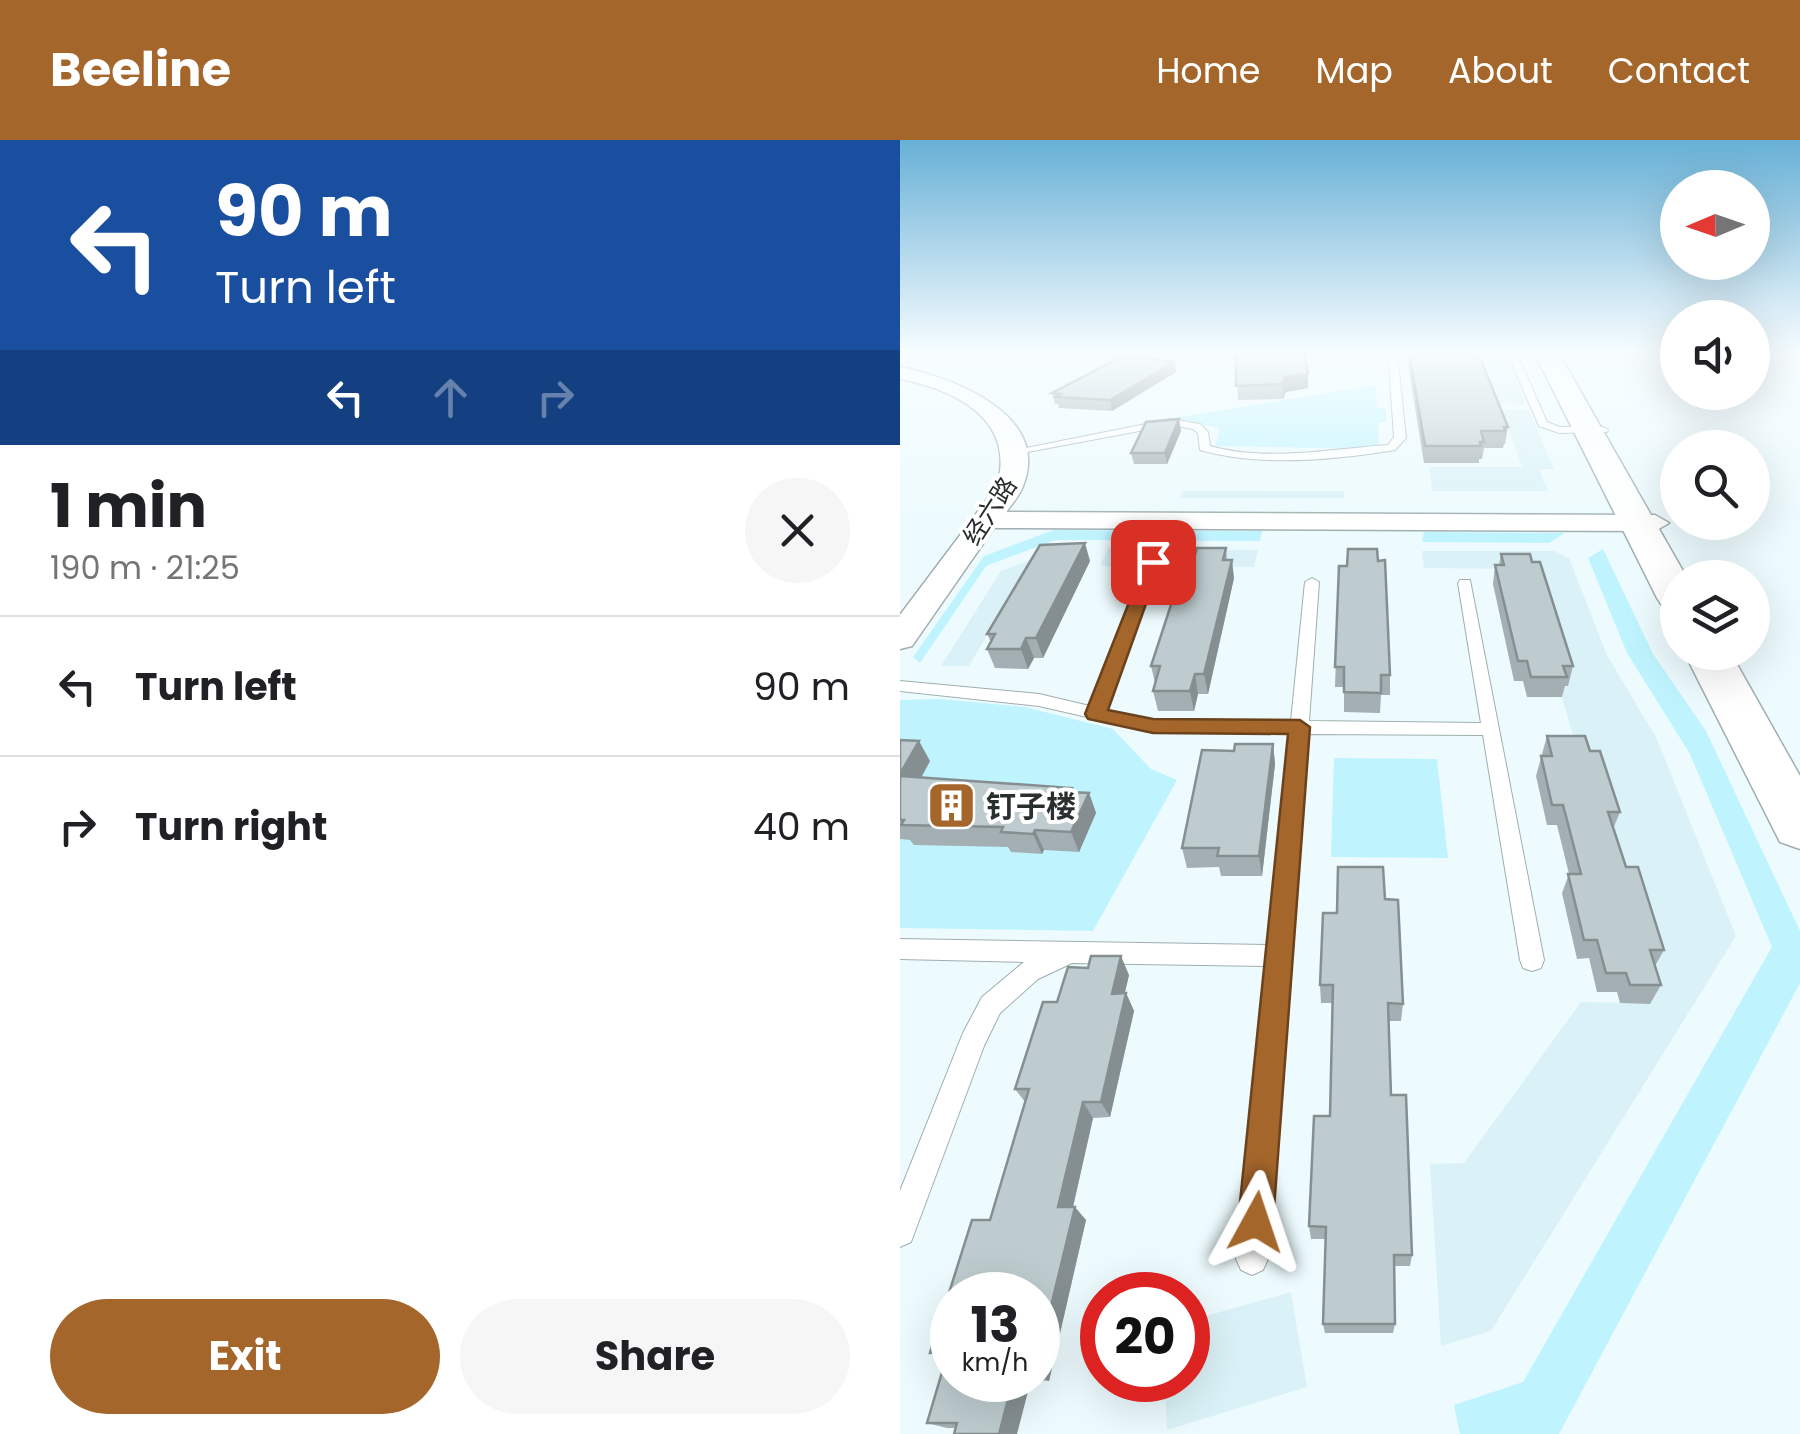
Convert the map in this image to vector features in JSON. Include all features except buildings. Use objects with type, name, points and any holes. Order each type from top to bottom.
[{"type":"main road","points":[[1581,412],[1646,523],[1674,560]]},
{"type":"main road","points":[[1593,412],[1662,560]]},
{"type":"main road","points":[[1717,670],[1800,827]]},
{"type":"main road","points":[[1742,670],[1800,769]]},
{"type":"street","name":"经六路","points":[[900,639],[1016,476],[1017,450],[1007,430],[985,412]]},
{"type":"street","points":[[988,520],[1646,523]]},
{"type":"lane","points":[[1017,450],[1171,422],[1196,426],[1203,432],[1204,448],[1222,455],[1292,456],[1391,448],[1400,438],[1398,412]]},
{"type":"lane","points":[[1539,412],[1545,426],[1603,430]]},
{"type":"lane","points":[[1096,714],[1153,562]]},
{"type":"lane","points":[[1252,1260],[1312,582]]},
{"type":"lane","points":[[1465,582],[1532,960]]},
{"type":"lane","points":[[900,686],[1026,698],[1153,726],[1491,729]]},
{"type":"lane","points":[[900,949],[1280,956]]},
{"type":"lane","points":[[900,1231],[972,1042],[991,1005],[1029,971],[1079,952]]},
{"type":"shaded area","points":[[1209,412],[1386,412],[1386,422],[1378,422],[1379,449],[1215,446],[1220,428],[1180,420],[1156,421]]},
{"type":"shaded area","points":[[1503,412],[1530,412],[1554,469],[1539,469],[1548,491],[1432,491],[1429,467],[1522,467]]},
{"type":"shaded area","points":[[1182,491],[1344,491],[1344,498],[1180,498]]},
{"type":"shaded area","points":[[1054,530],[1262,531],[1260,541],[1056,540],[986,566],[920,663],[913,657],[984,556]]},
{"type":"shaded area","points":[[1424,532],[1565,533],[1549,543],[1422,542]]},
{"type":"shaded area","points":[[1108,548],[1258,550],[1254,567],[1100,566]]},
{"type":"shaded area","points":[[1603,549],[1660,670],[1664,670],[1706,731],[1800,931],[1800,983],[1559,1434],[1460,1434],[1454,1405],[1523,1382],[1772,947],[1690,754],[1627,653],[1588,558]]},
{"type":"shaded area","points":[[1422,551],[1554,551],[1569,558],[1607,655],[1657,739],[1736,936],[1491,1331],[1441,1346],[1430,1164],[1464,1163],[1581,1002],[1650,1003],[1525,569],[1424,568]]},
{"type":"shaded area","points":[[1032,559],[969,666],[941,666],[1001,571]]},
{"type":"shaded area","points":[[941,699],[1025,707],[1113,729],[1151,769],[1177,780],[1093,931],[900,928],[900,700]]},
{"type":"shaded area","points":[[1334,758],[1437,759],[1448,858],[1331,857]]},
{"type":"shaded area","points":[[1291,1292],[1307,1387],[1167,1430],[1166,1402],[1210,1402],[1210,1315]]},
{"type":"place","name":"钉子楼","points":[[951,806]]},
{"type":"route","points":[[1153,562],[1096,714],[1153,726],[1300,727],[1256,1222]]}]
